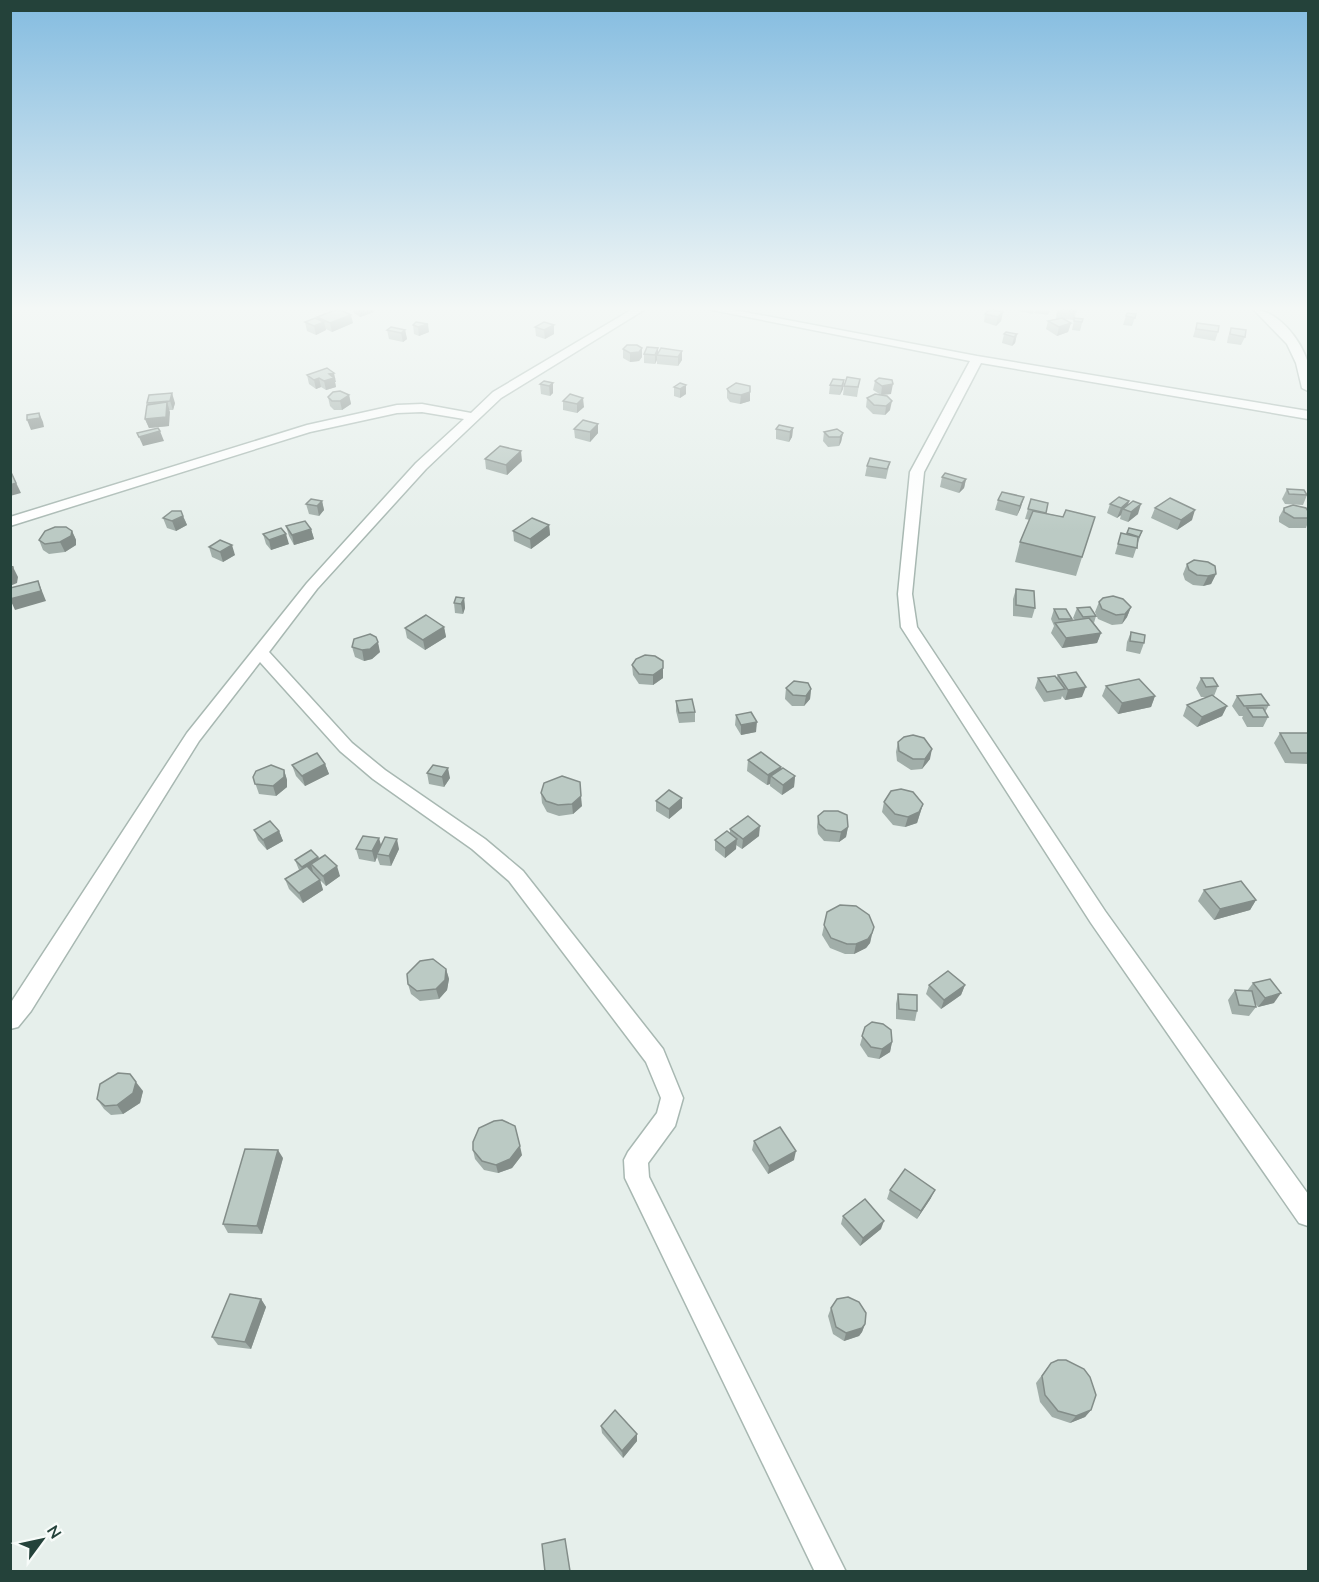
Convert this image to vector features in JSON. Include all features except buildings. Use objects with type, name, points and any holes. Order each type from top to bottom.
[{"type":"street","points":[[10,1020],[23,1005],[193,737],[312,586],[421,466],[497,395],[516,384]]},
{"type":"street","points":[[964,384],[917,472],[905,594],[909,627],[1098,917],[1308,1214]]},
{"type":"street","points":[[1124,384],[1308,415]]},
{"type":"street","points":[[10,522],[270,439],[397,409],[422,408],[474,417]]},
{"type":"street","points":[[260,652],[313,713],[360,759],[492,853],[516,876],[655,1056],[672,1098],[667,1118],[636,1160],[637,1178],[831,1572]]}]
